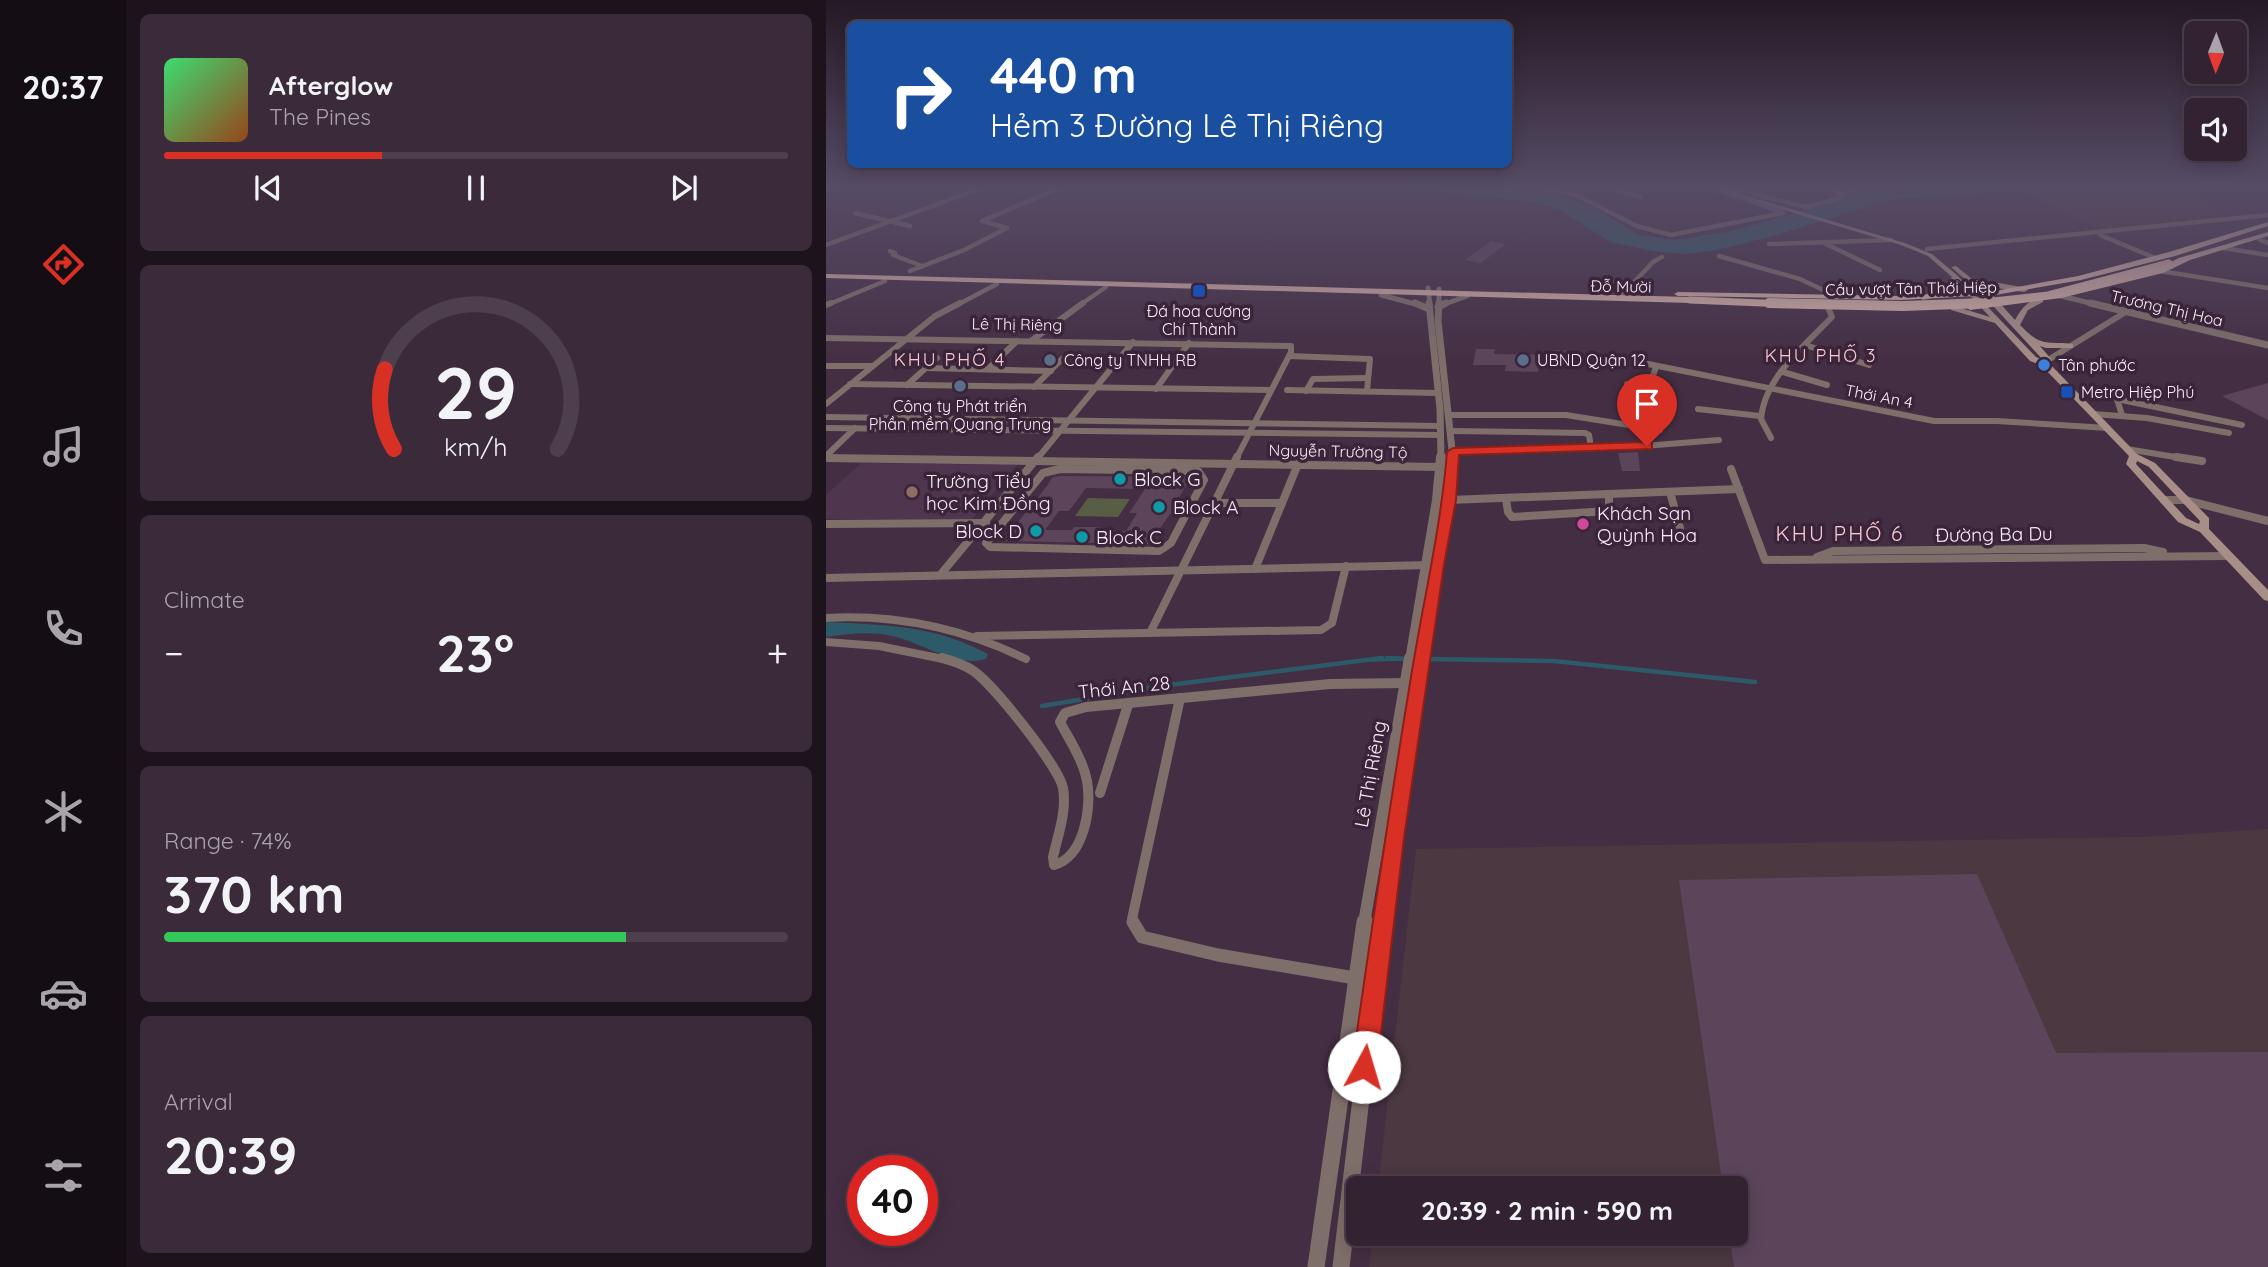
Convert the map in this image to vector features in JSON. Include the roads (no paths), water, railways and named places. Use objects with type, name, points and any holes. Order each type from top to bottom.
[{"type":"highway","name":"Đỗ Mười","points":[[1660,298],[1690,293],[1925,298],[1972,296],[2024,290],[2078,278],[2164,258],[2200,245]]},
{"type":"highway","name":"Đỗ Mười","points":[[826,274],[1397,292],[1493,290],[1623,294],[1828,307],[1957,308],[2061,296],[2160,271],[2186,260],[2237,245]]},
{"type":"highway","name":"Đỗ Mười","points":[[2164,258],[2186,260]]},
{"type":"highway","name":"Cầu vượt Tân Thới Hiệp","points":[[1690,298],[1894,305],[1985,303],[2070,290],[2164,258]]},
{"type":"highway","name":"Đỗ Mười","points":[[826,274],[910,271],[1303,281],[1427,291]]},
{"type":"highway","points":[[887,277],[910,271]]},
{"type":"highway","name":"Đỗ Mười","points":[[826,274],[997,284],[1381,295],[1397,292]]},
{"type":"highway","name":"Đỗ Mười","points":[[887,277],[1354,286]]},
{"type":"highway","name":"Đỗ Mười","points":[[1441,291],[1467,296],[1690,298]]},
{"type":"highway","points":[[2002,293],[2016,303]]},
{"type":"highway","points":[[1951,297],[1957,308]]},
{"type":"main road","points":[[1908,245],[1924,250],[1968,277],[1987,294],[2093,414],[2130,452],[2152,464],[2205,520],[2204,530]]},
{"type":"main road","points":[[1908,245],[1924,250],[1956,277],[2033,359],[2046,361]]},
{"type":"main road","points":[[1925,298],[1944,290],[1956,277]]},
{"type":"main road","points":[[1968,277],[1996,286],[2024,290]]},
{"type":"main road","points":[[2016,326],[2025,309],[2040,300]]},
{"type":"main road","points":[[1957,308],[2000,325]]},
{"type":"main road","points":[[2027,338],[2046,346],[2070,346]]},
{"type":"main road","points":[[2130,452],[2132,464],[2182,520],[2204,530],[2268,597]]},
{"type":"street","points":[[910,271],[971,245]]},
{"type":"street","points":[[1829,245],[1880,270]]},
{"type":"street","points":[[1924,250],[1977,245]]},
{"type":"street","points":[[2128,245],[2164,258]]},
{"type":"street","points":[[2223,248],[2268,255]]},
{"type":"street","points":[[890,251],[895,253],[893,255],[922,266]]},
{"type":"street","points":[[932,251],[948,256]]},
{"type":"street","points":[[1719,256],[1800,279],[1838,296]]},
{"type":"street","points":[[1623,294],[1653,262],[1662,257]]},
{"type":"street","points":[[2160,271],[2268,288]]},
{"type":"street","points":[[826,305],[887,277]]},
{"type":"street","points":[[826,404],[946,308],[997,284]]},
{"type":"street","points":[[1031,341],[1106,287]]},
{"type":"street","name":"Lê Thị Riêng","points":[[1316,1267],[1355,978],[1410,676],[1424,646],[1436,565],[1450,500],[1453,452],[1451,431],[1433,308],[1427,291]]},
{"type":"street","name":"Lê Thị Riêng","points":[[1342,1267],[1410,676],[1411,646],[1441,467],[1433,308],[1441,291]]},
{"type":"street","points":[[1381,295],[1433,308],[1467,296]]},
{"type":"street","name":"Trương Thị Hoa","points":[[2061,296],[2268,345]]},
{"type":"street","points":[[1771,438],[1760,416],[1764,398],[1805,345],[1832,317],[1828,307]]},
{"type":"street","points":[[2046,361],[2124,313]]},
{"type":"street","name":"Lê Thị Riêng","points":[[826,338],[1291,346],[1289,356]]},
{"type":"street","points":[[988,369],[1017,341]]},
{"type":"street","points":[[941,574],[1133,342]]},
{"type":"street","points":[[1156,389],[1189,343]]},
{"type":"street","points":[[1805,345],[1869,365]]},
{"type":"street","points":[[1150,633],[1289,356],[1366,357],[1370,359],[1367,391]]},
{"type":"street","points":[[907,385],[937,358]]},
{"type":"street","points":[[1034,387],[1062,359]]},
{"type":"street","name":"Thới An 4","points":[[1627,384],[1650,384],[1652,365],[1934,421],[1997,421],[2107,428]]},
{"type":"street","points":[[826,366],[872,366]]},
{"type":"street","points":[[926,368],[1051,371]]},
{"type":"street","points":[[1783,372],[1828,385]]},
{"type":"street","points":[[1306,391],[1313,379],[1368,379]]},
{"type":"street","points":[[850,384],[1271,390]]},
{"type":"street","points":[[1287,390],[1438,393]]},
{"type":"street","points":[[2122,415],[2117,399],[2242,425]]},
{"type":"street","points":[[1698,409],[1760,416]]},
{"type":"street","points":[[2093,414],[2122,415],[2228,433]]},
{"type":"street","points":[[1449,415],[1566,415],[1660,430]]},
{"type":"street","points":[[826,417],[1254,422],[1440,430]]},
{"type":"street","points":[[826,428],[1249,433],[1440,430]]},
{"type":"street","points":[[826,457],[855,428]]},
{"type":"street","points":[[1451,431],[1585,433],[1589,435],[1591,448]]},
{"type":"street","points":[[1453,452],[1591,448],[1719,440]]},
{"type":"street","points":[[2130,452],[2202,461]]},
{"type":"street","name":"Nguyễn Trường Tộ","points":[[826,457],[1441,467]]},
{"type":"street","points":[[1255,569],[1298,464]]},
{"type":"street","points":[[826,524],[1001,523],[1043,473],[1060,469],[1198,471],[1204,480],[1171,543],[1159,551],[990,547],[986,543],[1001,523]]},
{"type":"street","points":[[1450,500],[1738,489],[1731,469]]},
{"type":"street","name":"Đường Ba Du","points":[[1738,489],[1765,560],[1814,558],[1838,562],[2229,556]]},
{"type":"street","points":[[1670,492],[1680,527]]},
{"type":"street","points":[[1506,499],[1508,512],[1512,517],[1591,514],[1609,511],[1609,494]]},
{"type":"street","points":[[2164,500],[2185,500],[2268,521]]},
{"type":"street","points":[[1214,503],[1282,503]]},
{"type":"street","name":"Đường Ba Du","points":[[1814,558],[1833,551],[2144,548],[2175,555]]},
{"type":"street","points":[[1962,550],[1971,559]]},
{"type":"street","points":[[826,578],[1436,565]]},
{"type":"street","points":[[977,636],[1321,630],[1332,623],[1346,566]]},
{"type":"street","points":[[826,618],[849,615],[923,624],[977,636],[1026,659]]},
{"type":"street","name":"Thới An 28","points":[[826,642],[850,640],[914,652],[970,668],[988,683],[1026,729],[1062,783],[1064,798],[1054,865],[1069,861],[1074,855],[1086,805],[1087,784],[1082,764],[1060,722],[1065,713],[1086,707],[1410,676]]},
{"type":"street","points":[[1180,698],[1132,919],[1142,937],[1218,956],[1355,978]]},
{"type":"street","points":[[1100,793],[1128,705]]},
{"type":"water","points":[[1625,245],[1736,245],[1685,254]]},
{"type":"water","points":[[826,622],[909,628],[949,637],[988,654],[986,659],[974,661],[951,658],[884,634],[826,637]]},
{"type":"waterway","points":[[1042,706],[1169,685],[1382,658]]},
{"type":"waterway","points":[[1367,660],[1408,659],[1387,658]]},
{"type":"waterway","points":[[1483,660],[1426,659],[1554,661],[1755,682]]},
{"type":"place","name":"Đá hoa cương Chí Thành","points":[[1199,291]]},
{"type":"place","name":"Công ty TNHH RB","points":[[1050,360]]},
{"type":"place","name":"UBND Quận 12","points":[[1523,360]]},
{"type":"place","name":"Tân phước","points":[[2044,365]]},
{"type":"place","name":"Công ty Phát triển Phần mềm Quang Trung","points":[[960,386]]},
{"type":"place","name":"Metro Hiệp Phú","points":[[2067,392]]},
{"type":"place","name":"Block G","points":[[1120,479]]},
{"type":"place","name":"Trường Tiểu học Kim Đồng","points":[[912,492]]},
{"type":"place","name":"Block A","points":[[1159,507]]},
{"type":"place","name":"Khách Sạn Quỳnh Hoa","points":[[1583,524]]},
{"type":"place","name":"Block D","points":[[1036,531]]},
{"type":"place","name":"Block C","points":[[1082,537]]},
{"type":"district","name":"KHU PHỐ 3","points":[[1821,355]]},
{"type":"district","name":"KHU PHỐ 4","points":[[950,359]]},
{"type":"district","name":"KHU PHỐ 6","points":[[1840,533]]}]
